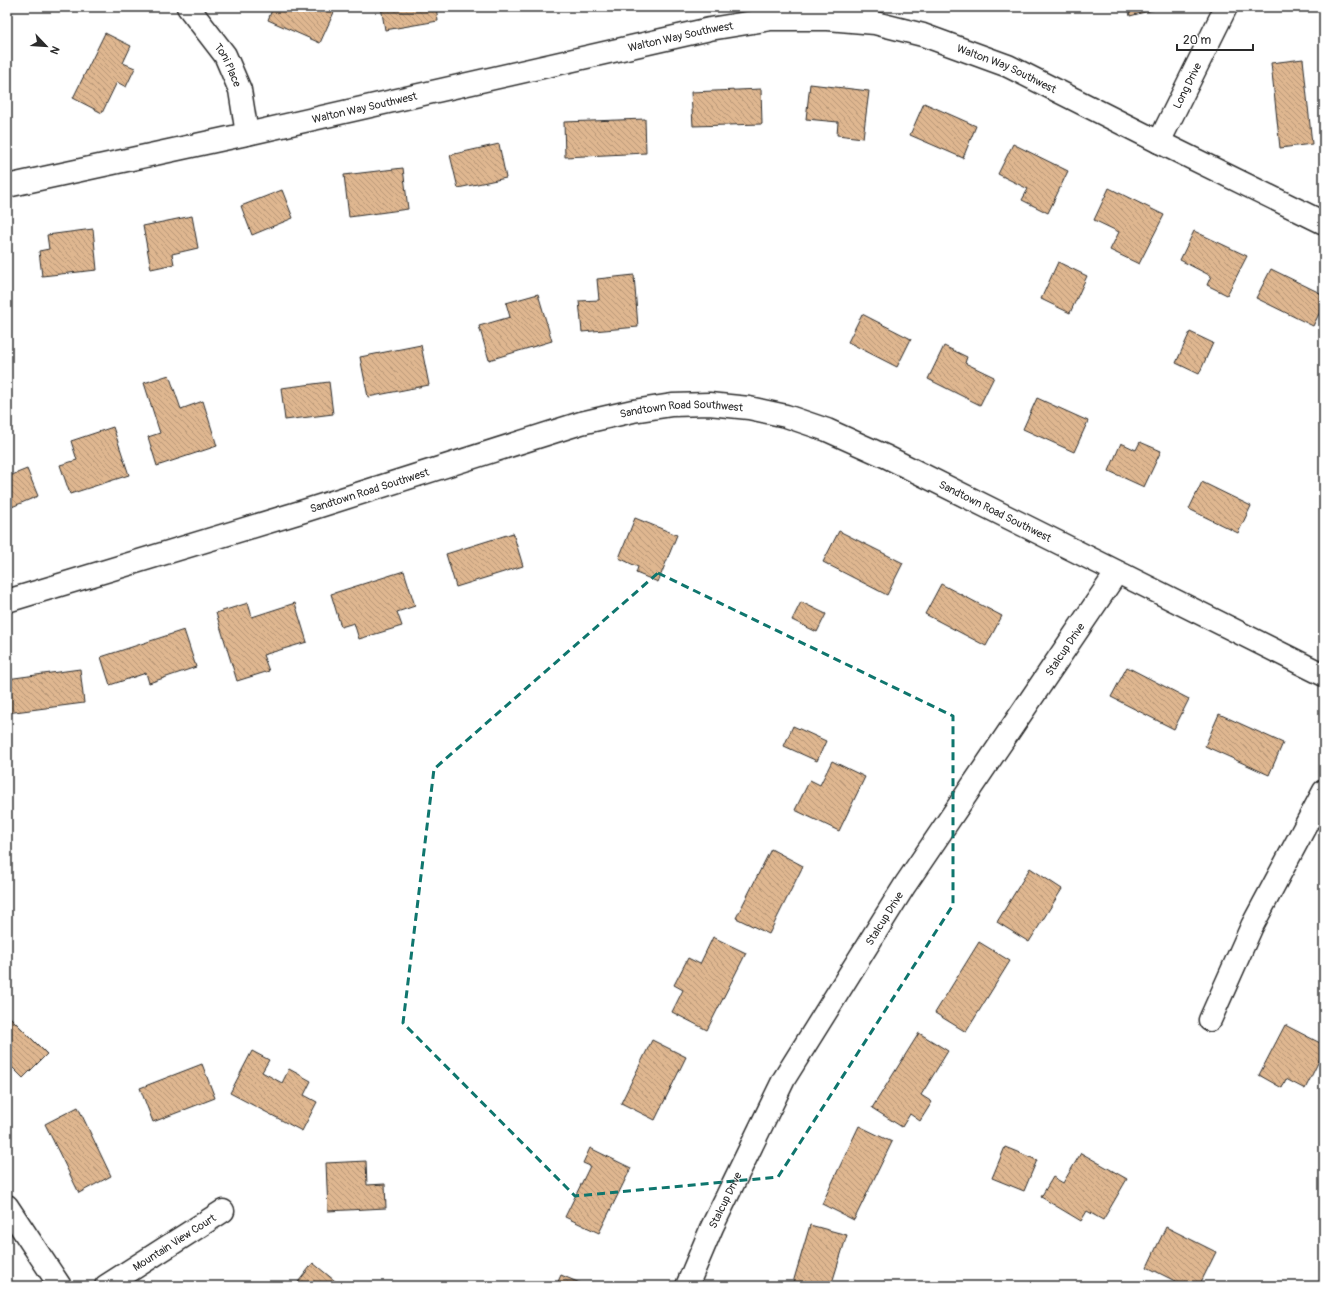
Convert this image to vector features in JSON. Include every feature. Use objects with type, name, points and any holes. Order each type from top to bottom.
[{"type":"street","name":"Toni Place","points":[[188,7],[225,55],[240,90],[247,134]]},
{"type":"street","name":"Long Drive","points":[[1159,142],[1226,7]]},
{"type":"street","name":"Walton Way Southwest","points":[[7,186],[247,134],[710,29],[771,20],[828,19],[875,24],[923,35],[994,60],[1324,223]]},
{"type":"street","name":"Sandtown Road Southwest","points":[[7,601],[297,513],[581,423],[634,411],[672,405],[709,404],[749,408],[786,416],[827,430],[887,457],[1324,675]]},
{"type":"street","name":"Stalcup Drive","points":[[687,1286],[712,1227],[784,1078],[905,885],[1117,572]]},
{"type":"street","points":[[1210,1020],[1252,926],[1324,791]]},
{"type":"street","points":[[7,1206],[60,1286]]},
{"type":"street","name":"Mountain View Court","points":[[106,1286],[223,1211]]},
{"type":"highlighted area","points":[[658,573],[953,716],[953,905],[778,1177],[575,1196],[403,1023],[434,769]]},
{"type":"building","points":[[273,7],[327,7],[335,10],[320,43],[268,20]]},
{"type":"building","points":[[381,7],[436,7],[438,21],[385,30]]},
{"type":"building","points":[[1128,7],[1164,7],[1130,16]]},
{"type":"building","points":[[105,33],[131,46],[123,63],[135,68],[126,87],[117,82],[102,113],[73,98]]},
{"type":"building","points":[[1303,59],[1312,144],[1280,148],[1271,63]]},
{"type":"building","points":[[810,84],[869,91],[863,138],[837,135],[838,122],[806,119]]},
{"type":"building","points":[[761,89],[762,124],[693,126],[691,92]]},
{"type":"building","points":[[924,103],[976,126],[963,158],[910,135]]},
{"type":"building","points":[[645,119],[646,153],[565,157],[564,122]]},
{"type":"building","points":[[499,144],[506,178],[458,188],[450,155]]},
{"type":"building","points":[[1013,144],[1068,171],[1048,213],[1022,200],[1028,189],[998,174]]},
{"type":"building","points":[[403,168],[408,209],[349,217],[344,175]]},
{"type":"building","points":[[1109,188],[1164,215],[1139,264],[1110,250],[1119,232],[1094,220]]},
{"type":"building","points":[[282,190],[293,218],[252,235],[241,206]]},
{"type":"building","points":[[192,216],[198,248],[172,254],[174,264],[151,269],[143,226]]},
{"type":"building","points":[[93,229],[97,270],[42,276],[39,251],[49,249],[47,235]]},
{"type":"building","points":[[1194,231],[1247,256],[1227,295],[1207,285],[1211,276],[1180,260]]},
{"type":"building","points":[[1058,262],[1087,276],[1070,313],[1041,299]]},
{"type":"building","points":[[1271,269],[1324,295],[1324,304],[1313,326],[1256,298]]},
{"type":"building","points":[[634,275],[638,327],[582,332],[579,301],[599,300],[597,279]]},
{"type":"building","points":[[538,294],[552,341],[489,360],[479,326],[510,317],[506,303]]},
{"type":"building","points":[[862,314],[911,339],[897,367],[848,342]]},
{"type":"building","points":[[1190,332],[1213,343],[1199,374],[1176,363]]},
{"type":"building","points":[[421,345],[429,385],[368,397],[360,357]]},
{"type":"building","points":[[944,346],[967,357],[965,363],[994,377],[980,405],[928,379]]},
{"type":"building","points":[[169,375],[181,409],[203,401],[217,446],[157,466],[148,437],[160,433],[144,383]]},
{"type":"building","points":[[329,382],[333,414],[285,420],[281,388]]},
{"type":"building","points":[[1037,398],[1088,421],[1074,452],[1023,429]]},
{"type":"building","points":[[113,427],[129,475],[70,494],[60,465],[77,460],[71,441]]},
{"type":"building","points":[[1140,442],[1161,451],[1144,487],[1109,471],[1121,443],[1136,450]]},
{"type":"building","points":[[27,469],[38,496],[7,509],[7,477]]},
{"type":"building","points":[[1202,482],[1251,506],[1238,533],[1189,509]]},
{"type":"building","points":[[635,518],[677,535],[658,582],[636,573],[638,567],[619,558]]},
{"type":"building","points":[[839,531],[903,563],[887,595],[823,562]]},
{"type":"building","points":[[513,533],[523,566],[456,587],[446,554]]},
{"type":"building","points":[[404,571],[415,606],[397,612],[402,626],[359,639],[354,623],[341,627],[331,594]]},
{"type":"building","points":[[941,584],[1002,616],[986,646],[925,614]]},
{"type":"building","points":[[801,602],[826,614],[817,632],[792,620]]},
{"type":"building","points":[[248,603],[252,617],[295,603],[307,642],[263,655],[269,671],[237,681],[216,613]]},
{"type":"building","points":[[184,630],[196,667],[149,683],[146,673],[110,685],[101,657]]},
{"type":"building","points":[[1127,667],[1189,699],[1174,729],[1111,697]]},
{"type":"building","points":[[80,669],[84,703],[7,713],[7,679]]},
{"type":"building","points":[[1219,714],[1283,743],[1269,775],[1205,746]]},
{"type":"building","points":[[793,726],[826,741],[817,761],[784,746]]},
{"type":"building","points":[[832,761],[865,777],[839,831],[795,810],[810,780],[820,785]]},
{"type":"building","points":[[771,849],[803,866],[769,934],[736,918]]},
{"type":"building","points":[[1030,868],[1062,889],[1029,942],[997,922]]},
{"type":"building","points":[[713,937],[746,953],[707,1030],[672,1012],[683,990],[674,985],[688,958],[700,964]]},
{"type":"building","points":[[979,942],[1010,961],[966,1032],[935,1013]]},
{"type":"building","points":[[7,1014],[47,1054],[23,1078],[7,1062]]},
{"type":"building","points":[[1285,1025],[1324,1045],[1324,1051],[1305,1089],[1286,1079],[1282,1088],[1259,1075]]},
{"type":"building","points":[[919,1033],[948,1051],[921,1095],[932,1102],[920,1121],[910,1114],[902,1127],[872,1108]]},
{"type":"building","points":[[652,1040],[686,1057],[655,1120],[621,1103]]},
{"type":"building","points":[[252,1051],[269,1060],[262,1072],[282,1083],[289,1069],[311,1081],[304,1095],[317,1102],[302,1131],[230,1093]]},
{"type":"building","points":[[202,1064],[215,1098],[153,1122],[140,1088]]},
{"type":"building","points":[[78,1107],[111,1176],[79,1193],[45,1124]]},
{"type":"building","points":[[859,1126],[892,1142],[854,1220],[822,1204]]},
{"type":"building","points":[[1005,1147],[1037,1160],[1024,1191],[992,1178]]},
{"type":"building","points":[[590,1148],[631,1168],[599,1233],[565,1217],[590,1166],[583,1163]]},
{"type":"building","points":[[1081,1153],[1127,1179],[1103,1220],[1087,1211],[1081,1221],[1041,1197],[1053,1177],[1063,1183]]},
{"type":"building","points":[[366,1161],[367,1185],[385,1184],[386,1208],[328,1211],[326,1163]]},
{"type":"building","points":[[810,1225],[847,1235],[831,1286],[792,1286]]},
{"type":"building","points":[[1166,1227],[1216,1252],[1199,1286],[1185,1286],[1147,1267]]},
{"type":"building","points":[[313,1263],[340,1285],[295,1286]]},
{"type":"building","points":[[561,1275],[587,1286],[556,1286]]}]
